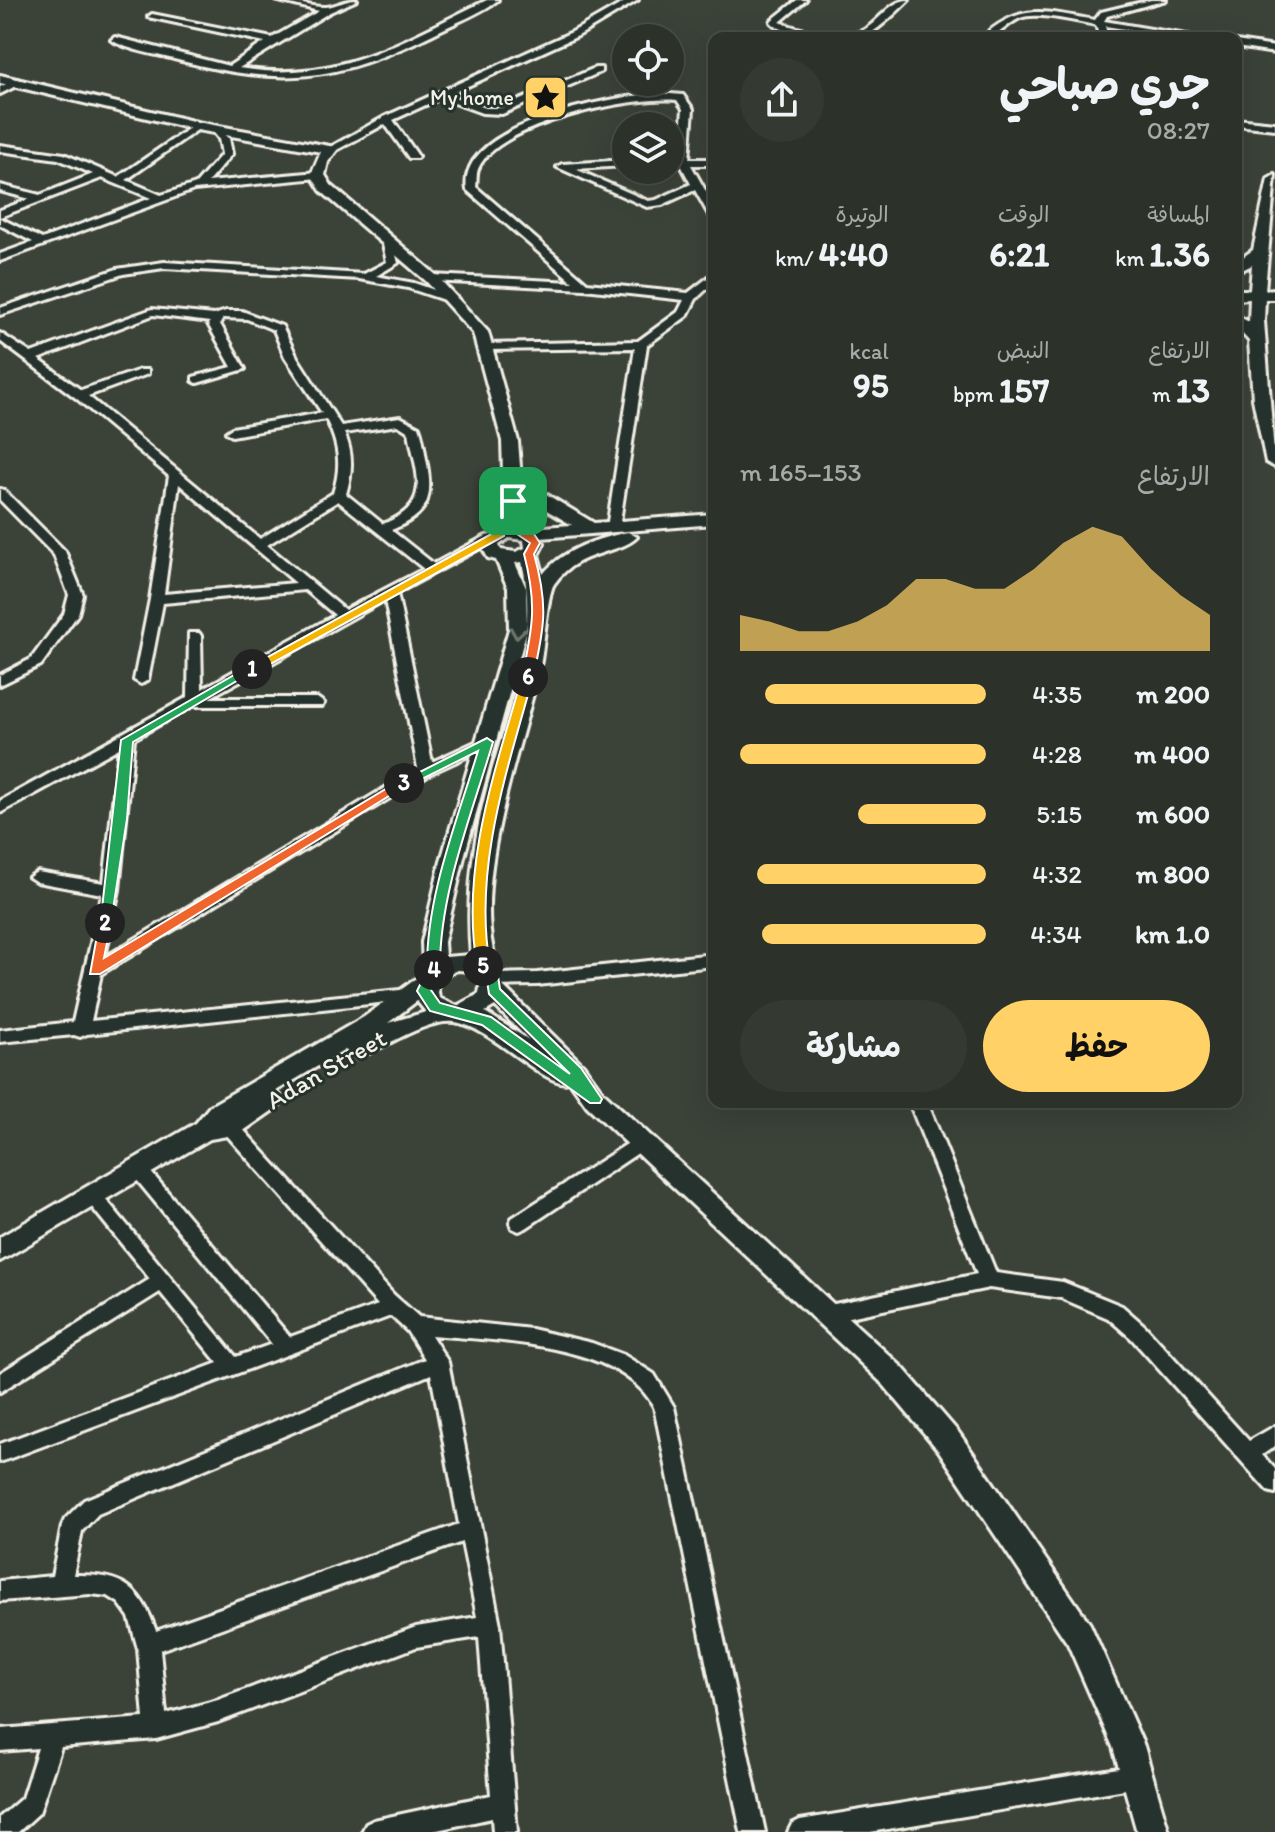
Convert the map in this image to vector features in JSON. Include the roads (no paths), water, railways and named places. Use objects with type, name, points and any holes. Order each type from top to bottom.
[{"type":"street","points":[[279,0],[327,10]]},
{"type":"street","points":[[232,68],[327,10],[353,0]]},
{"type":"street","points":[[115,40],[232,68],[293,74],[348,67],[494,0]]},
{"type":"street","points":[[634,0],[575,34],[387,119],[330,150],[321,162],[318,175],[332,194],[431,278],[480,332],[510,441],[513,501],[505,511],[520,607],[514,651],[453,857],[423,984],[429,1002],[486,1021],[595,1099],[893,1376],[949,1442],[1079,1634],[1137,1776],[1153,1832]]},
{"type":"street","points":[[802,0],[777,17],[775,22],[779,26],[812,32]]},
{"type":"street","points":[[866,32],[905,0]]},
{"type":"street","points":[[1099,20],[1109,12],[1162,0]]},
{"type":"street","points":[[1020,4],[1027,13]]},
{"type":"street","points":[[995,32],[1027,13],[1099,20],[1164,32]]},
{"type":"street","points":[[152,17],[273,41]]},
{"type":"street","points":[[1099,20],[1102,32]]},
{"type":"street","points":[[1242,45],[1275,50]]},
{"type":"street","points":[[443,96],[485,111],[502,111],[598,70]]},
{"type":"street","points":[[0,76],[34,85]]},
{"type":"street","points":[[0,76],[197,126],[330,150]]},
{"type":"street","points":[[0,91],[17,82]]},
{"type":"street","points":[[584,286],[480,199],[468,179],[473,163],[503,141],[544,121],[597,104],[660,94],[680,97],[687,103],[684,162],[708,206]]},
{"type":"street","points":[[387,119],[413,156]]},
{"type":"street","points":[[1242,123],[1275,126]]},
{"type":"street","points":[[119,181],[197,126]]},
{"type":"street","points":[[200,185],[227,154],[224,138],[216,129]]},
{"type":"street","points":[[0,148],[60,156],[159,198]]},
{"type":"street","points":[[684,162],[708,162]]},
{"type":"street","points":[[612,163],[562,167],[647,204],[658,203],[695,186]]},
{"type":"street","points":[[0,214],[102,174]]},
{"type":"street","points":[[0,258],[200,185],[318,175]]},
{"type":"street","points":[[1275,179],[1264,213],[1258,290],[1261,411],[1275,462]]},
{"type":"street","points":[[0,188],[40,198]]},
{"type":"street","points":[[0,221],[40,242]]},
{"type":"street","points":[[359,276],[377,273],[393,263],[387,240]]},
{"type":"street","points":[[1242,265],[1260,252]]},
{"type":"street","points":[[0,312],[143,267],[189,265],[359,276],[410,285],[451,299]]},
{"type":"street","points":[[431,278],[584,286],[691,297]]},
{"type":"street","points":[[486,347],[641,344],[683,314],[691,297],[708,281]]},
{"type":"street","points":[[1242,288],[1275,292]]},
{"type":"street","points":[[1242,294],[1258,290]]},
{"type":"street","points":[[29,358],[152,312],[215,319],[234,314],[278,328],[290,355],[338,430],[349,469],[339,495],[260,544]]},
{"type":"street","points":[[197,379],[239,369],[214,324],[215,319]]},
{"type":"street","points":[[1242,324],[1254,333],[1259,345]]},
{"type":"street","points":[[0,336],[80,395],[174,477],[260,544],[344,616]]},
{"type":"street","points":[[621,532],[641,344]]},
{"type":"street","points":[[80,395],[144,372]]},
{"type":"street","points":[[232,432],[330,415]]},
{"type":"street","points":[[338,430],[400,421],[415,430],[424,499],[413,517],[382,529]]},
{"type":"street","points":[[141,680],[157,599],[174,477]]},
{"type":"street","points":[[511,481],[590,529]]},
{"type":"street","points":[[0,493],[60,554],[76,595],[71,614],[36,662],[0,681]]},
{"type":"street","points":[[339,495],[435,568]]},
{"type":"street","points":[[512,544],[583,539],[708,520]]},
{"type":"street","points":[[4,802],[127,740],[344,616],[435,568],[512,544],[590,529],[621,532],[708,531]]},
{"type":"street","points":[[490,979],[478,935],[483,851],[491,808],[533,659],[539,594],[549,575],[567,560],[621,532]]},
{"type":"street","points":[[512,544],[539,594]]},
{"type":"street","points":[[157,599],[306,586]]},
{"type":"street","points":[[390,591],[426,770]]},
{"type":"street","points":[[194,636],[195,702]]},
{"type":"street","points":[[195,702],[317,703]]},
{"type":"street","points":[[80,1031],[111,890],[127,740]]},
{"type":"street","points":[[95,970],[426,770],[487,742]]},
{"type":"street","points":[[37,877],[111,890]]},
{"type":"street","points":[[490,979],[537,979],[708,961]]},
{"type":"street","points":[[0,1036],[80,1031],[423,984],[458,962],[490,979],[576,1072],[595,1099]]},
{"type":"street","name":"Adan Street","points":[[0,1250],[218,1124],[388,1032],[483,1005],[490,979]]},
{"type":"street","name":"Adan Street","points":[[218,1124],[423,984]]},
{"type":"street","points":[[920,1108],[989,1280]]},
{"type":"street","points":[[218,1124],[414,1325],[438,1362],[489,1625],[505,1832]]},
{"type":"street","points":[[519,1223],[641,1142]]},
{"type":"street","points":[[138,1169],[286,1347]]},
{"type":"street","points":[[93,1196],[233,1367]]},
{"type":"street","points":[[825,1314],[989,1280],[1063,1290],[1115,1312],[1138,1332],[1275,1484]]},
{"type":"street","points":[[0,1383],[161,1282]]},
{"type":"street","points":[[0,1453],[394,1307]]},
{"type":"street","points":[[414,1325],[524,1337],[590,1352],[637,1371],[656,1389],[664,1407],[753,1832]]},
{"type":"street","points":[[60,1588],[72,1526],[91,1507],[438,1362]]},
{"type":"street","points":[[1247,1453],[1275,1435]]},
{"type":"street","points":[[148,1644],[471,1529]]},
{"type":"street","points":[[0,1591],[110,1586],[129,1597],[138,1610],[148,1644],[156,1728]]},
{"type":"street","points":[[0,1740],[156,1728],[218,1711],[416,1637],[489,1625]]},
{"type":"street","points":[[0,1832],[31,1805],[53,1736]]},
{"type":"street","points":[[800,1832],[1137,1776]]},
{"type":"street","points":[[374,1832],[504,1804]]},
{"type":"place","name":"My home","points":[[545,97]]}]
